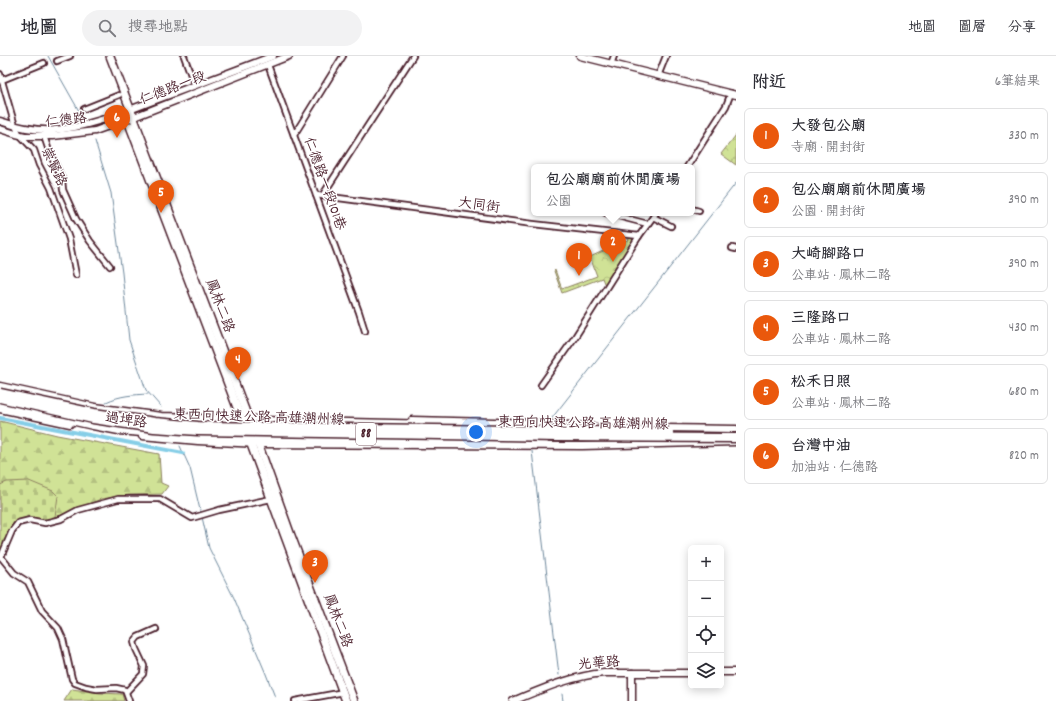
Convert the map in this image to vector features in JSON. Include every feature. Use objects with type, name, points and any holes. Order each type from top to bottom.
[{"type":"highway","points":[[0,387],[64,402],[121,412],[161,417],[197,418]]},
{"type":"highway","name":"東西向快速公路 高雄潮州線","points":[[0,392],[94,413],[154,422],[198,426],[593,431],[736,431]]},
{"type":"highway","name":"東西向快速公路 高雄潮州線","points":[[0,398],[93,419],[154,428],[198,431],[736,438]]},
{"type":"highway","points":[[0,404],[93,425],[133,431],[253,441],[550,440],[635,439],[645,437]]},
{"type":"highway","points":[[245,419],[263,421],[495,425],[593,431]]},
{"type":"main road","name":"鳳林二路","points":[[105,56],[119,95],[129,115]]},
{"type":"main road","name":"鳳林二路","points":[[110,56],[129,115],[245,419],[346,691],[346,701]]},
{"type":"main road","name":"仁德路一段","points":[[129,115],[195,86],[273,56]]},
{"type":"main road","name":"仁德路一段","points":[[129,115],[191,95],[289,56]]},
{"type":"main road","points":[[580,56],[733,94]]},
{"type":"main road","name":"仁德路","points":[[0,121],[26,128],[53,130],[129,115]]},
{"type":"main road","name":"仁德路","points":[[0,129],[20,135],[53,136],[95,131],[129,115]]},
{"type":"main road","name":"過埤路","points":[[0,383],[121,409],[197,418],[533,422],[594,428],[736,431]]},
{"type":"main road","name":"過埤路","points":[[0,409],[92,429],[198,442],[253,441],[582,446],[736,442]]},
{"type":"main road","name":"鳳林二路","points":[[253,441],[271,499],[346,691],[354,701]]},
{"type":"main road","points":[[724,672],[736,672]]},
{"type":"main road","name":"光華路","points":[[513,701],[585,675],[604,673],[688,673]]},
{"type":"main road","points":[[632,673],[632,701]]},
{"type":"street","points":[[57,61],[70,56]]},
{"type":"street","points":[[184,56],[195,86]]},
{"type":"street","points":[[294,135],[344,56]]},
{"type":"street","points":[[322,196],[413,56]]},
{"type":"street","points":[[611,64],[614,56]]},
{"type":"street","points":[[658,76],[666,56]]},
{"type":"street","points":[[2,80],[44,63]]},
{"type":"street","name":"仁德路一段101巷","points":[[268,64],[365,331]]},
{"type":"street","name":"崇賢路","points":[[0,74],[15,126],[20,135],[34,150],[39,165],[51,188],[69,239],[76,275]]},
{"type":"street","points":[[689,164],[733,94]]},
{"type":"street","points":[[84,110],[119,95]]},
{"type":"street","points":[[44,136],[62,179],[62,190],[76,219],[90,241],[110,266]]},
{"type":"street","name":"大同街","points":[[316,195],[533,224],[639,236]]},
{"type":"street","points":[[695,210],[699,211]]},
{"type":"street","points":[[617,216],[648,224]]},
{"type":"street","points":[[542,385],[653,216]]},
{"type":"street","points":[[656,216],[671,226]]},
{"type":"street","points":[[129,701],[125,690],[116,688],[97,689],[86,687],[72,680],[63,640],[58,628],[42,611],[28,582],[14,573],[1,557],[12,531],[18,523],[30,520],[45,523],[61,519],[78,510],[118,499],[160,499],[192,518],[271,499]]},
{"type":"street","points":[[126,692],[143,674],[144,666],[134,642],[138,637],[156,629]]},
{"type":"street","points":[[295,701],[346,691]]},
{"type":"green space","points":[[736,135],[736,165],[721,154]]},
{"type":"green space","points":[[636,236],[606,288],[602,278],[562,293],[554,271],[555,270],[562,289],[597,276],[590,257]]},
{"type":"green space","points":[[0,421],[57,435],[159,454],[161,483],[168,486],[162,494],[129,495],[101,499],[45,522],[30,518],[0,524]]},
{"type":"green space","points":[[29,481],[53,491],[58,496],[55,517],[44,520],[30,520],[20,525],[10,536],[0,557],[0,485],[7,482]]},
{"type":"green space","points":[[72,689],[122,694],[124,701],[64,701]]},
{"type":"waterway","points":[[48,56],[83,118]]},
{"type":"waterway","points":[[95,141],[111,193],[129,340],[146,390],[161,407]]},
{"type":"waterway","points":[[552,418],[736,183]]},
{"type":"waterway","points":[[106,402],[132,395],[148,394]]},
{"type":"waterway","points":[[0,418],[183,453]]},
{"type":"waterway","points":[[180,446],[190,468],[201,514]]},
{"type":"waterway","points":[[532,451],[559,675]]},
{"type":"waterway","points":[[202,517],[209,548],[234,598],[275,697]]},
{"type":"waterway","points":[[562,694],[563,701]]},
{"type":"place","name":"台灣中油","points":[[117,138]]},
{"type":"place","name":"松禾日照","points":[[161,213]]},
{"type":"place","name":"包公廟廟前休閒廣場","points":[[613,262]]},
{"type":"place","name":"大發包公廟","points":[[579,276]]},
{"type":"place","name":"三隆路口","points":[[238,380]]},
{"type":"place","name":"大崎腳路口","points":[[315,583]]}]
